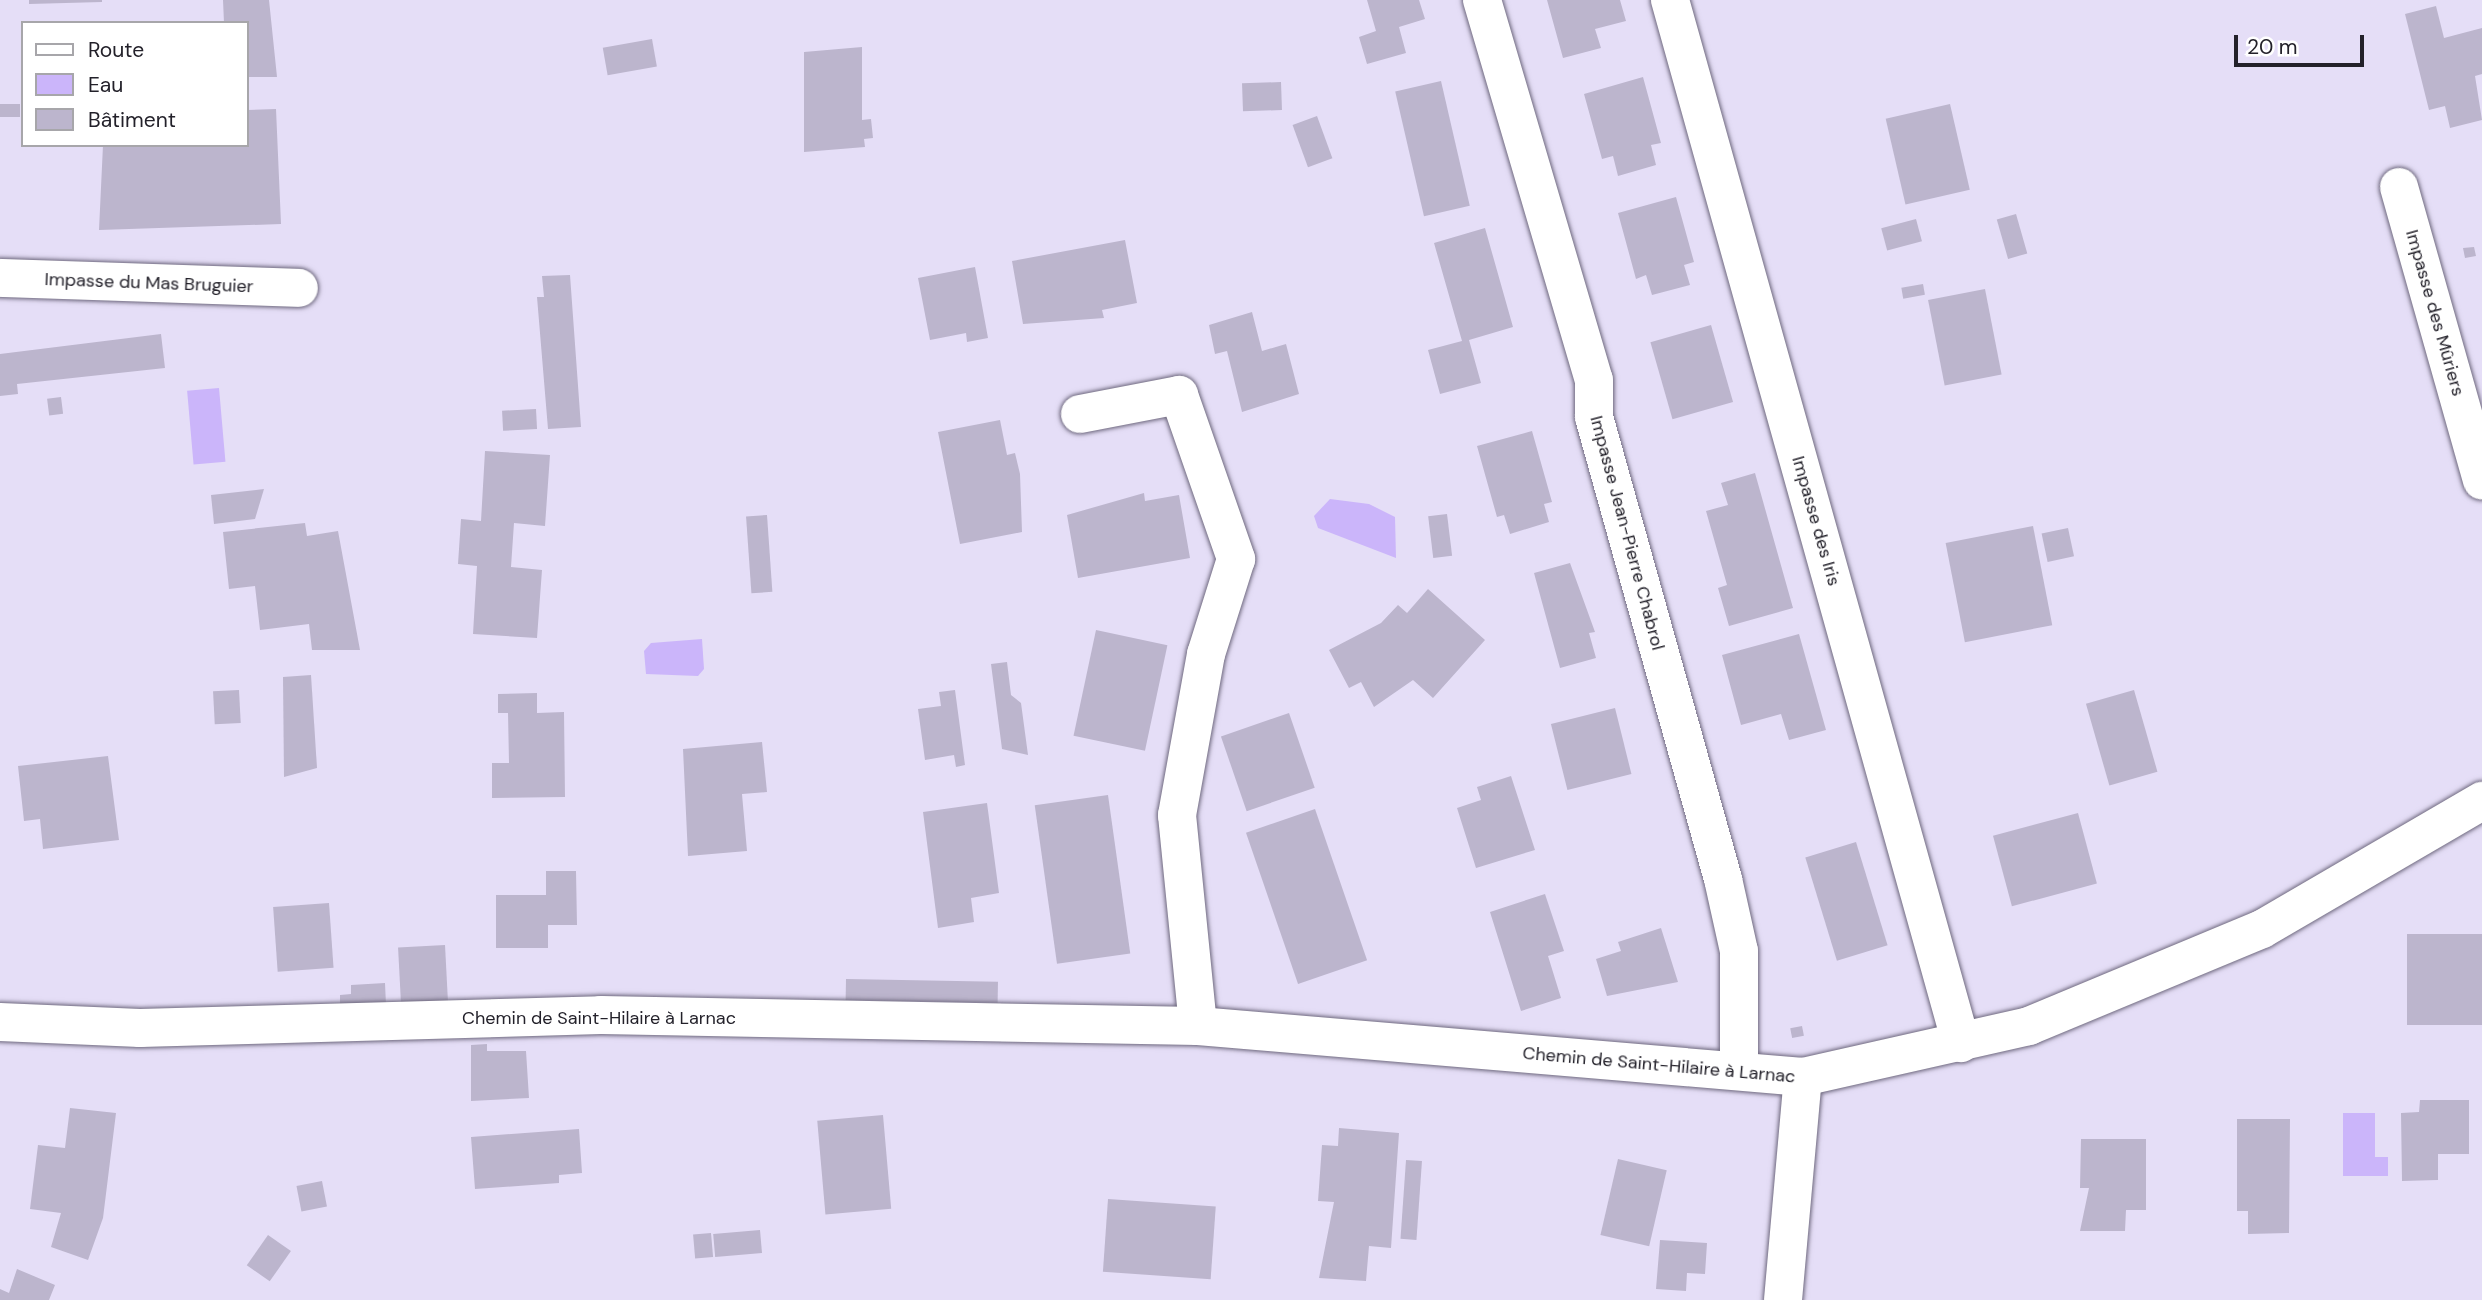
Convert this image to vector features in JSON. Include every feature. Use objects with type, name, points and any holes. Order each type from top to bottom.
[{"type":"street","name":"Impasse Jean-Pierre Chabrol","points":[[1482,0],[1594,380],[1594,417],[1723,879],[1739,951],[1739,1071]]},
{"type":"street","name":"Impasse des Iris","points":[[1670,0],[1961,1043]]},
{"type":"street","name":"Impasse des Mûriers","points":[[2399,187],[2482,480]]},
{"type":"street","name":"Impasse du Mas Bruguier","points":[[0,278],[299,288]]},
{"type":"street","points":[[1080,414],[1179,395],[1236,559],[1206,654],[1177,815],[1198,1026]]},
{"type":"street","name":"Chemin de Saint-Hilaire à Larnac","points":[[0,1022],[140,1028],[601,1015],[1198,1026],[1803,1077],[2029,1026],[2262,929],[2482,801]]},
{"type":"street","points":[[1783,1300],[1803,1077]]},
{"type":"water","points":[[219,388],[225,462],[194,465],[187,391]]},
{"type":"water","points":[[1330,499],[1369,504],[1395,517],[1396,558],[1318,528],[1314,516]]},
{"type":"water","points":[[702,639],[704,669],[698,676],[646,674],[644,651],[651,643]]},
{"type":"water","points":[[2343,1113],[2375,1113],[2375,1157],[2388,1157],[2388,1176],[2343,1176]]},
{"type":"building","points":[[29,0],[102,0],[102,2],[29,4]]},
{"type":"building","points":[[223,0],[269,0],[277,77],[248,77],[248,21],[224,21]]},
{"type":"building","points":[[1367,0],[1419,0],[1425,19],[1399,27],[1406,53],[1367,64],[1359,37],[1376,31]]},
{"type":"building","points":[[1547,0],[1620,0],[1626,21],[1595,29],[1601,48],[1563,58]]},
{"type":"building","points":[[2436,6],[2444,38],[2482,28],[2482,74],[2475,76],[2482,120],[2450,128],[2445,106],[2429,110],[2405,14]]},
{"type":"building","points":[[652,39],[657,67],[608,75],[603,48]]},
{"type":"building","points":[[862,47],[862,120],[871,119],[873,138],[864,139],[865,147],[804,152],[804,52]]},
{"type":"building","points":[[1643,77],[1661,143],[1651,145],[1656,165],[1618,176],[1613,156],[1602,159],[1584,94]]},
{"type":"building","points":[[1441,81],[1470,206],[1424,216],[1395,92]]},
{"type":"building","points":[[1281,82],[1282,110],[1243,111],[1242,83]]},
{"type":"building","points":[[0,104],[20,104],[20,117],[0,117]]},
{"type":"building","points":[[1950,104],[1970,190],[1905,205],[1886,119]]},
{"type":"building","points":[[276,109],[281,224],[99,230],[103,147],[248,147],[248,110]]},
{"type":"building","points":[[1317,116],[1332,158],[1308,167],[1293,125]]},
{"type":"building","points":[[1676,197],[1694,262],[1684,265],[1690,285],[1652,295],[1646,275],[1636,279],[1618,213]]},
{"type":"building","points":[[2016,214],[2027,253],[2008,259],[1997,220]]},
{"type":"building","points":[[1916,219],[1922,241],[1887,251],[1881,228]]},
{"type":"building","points":[[1485,228],[1513,327],[1469,340],[1481,383],[1440,394],[1428,350],[1462,341],[1434,243]]},
{"type":"building","points":[[1125,240],[1137,303],[1102,310],[1104,318],[1023,324],[1012,261]]},
{"type":"building","points":[[2474,247],[2476,256],[2465,258],[2463,248]]},
{"type":"building","points":[[975,267],[988,338],[967,342],[966,333],[930,340],[918,278]]},
{"type":"building","points":[[570,275],[581,427],[548,429],[537,297],[544,297],[542,276]]},
{"type":"building","points":[[1923,284],[1925,295],[1903,299],[1901,288]]},
{"type":"building","points":[[1985,289],[2002,374],[1945,385],[1928,300]]},
{"type":"building","points":[[1252,312],[1262,351],[1286,344],[1299,394],[1242,412],[1227,351],[1215,354],[1209,325]]},
{"type":"building","points":[[1711,325],[1733,402],[1672,419],[1650,342]]},
{"type":"building","points":[[161,334],[165,368],[17,384],[18,394],[0,396],[0,354]]},
{"type":"building","points":[[61,397],[63,414],[49,416],[47,399]]},
{"type":"building","points":[[536,409],[537,429],[503,431],[502,411]]},
{"type":"building","points":[[1000,420],[1007,455],[1015,453],[1020,474],[1022,532],[960,544],[938,432]]},
{"type":"building","points":[[1532,431],[1552,502],[1544,504],[1549,522],[1510,534],[1504,515],[1497,517],[1477,446]]},
{"type":"building","points":[[485,451],[550,455],[545,526],[514,523],[511,567],[542,570],[537,638],[473,634],[477,566],[458,564],[461,519],[481,521]]},
{"type":"building","points":[[1755,473],[1793,608],[1729,626],[1718,588],[1727,585],[1706,511],[1728,505],[1721,483]]},
{"type":"building","points":[[264,489],[255,519],[214,524],[211,495]]},
{"type":"building","points":[[1144,493],[1145,501],[1179,495],[1190,558],[1078,578],[1067,515]]},
{"type":"building","points":[[1447,514],[1452,556],[1433,558],[1428,516]]},
{"type":"building","points":[[767,515],[772,592],[751,593],[746,516]]},
{"type":"building","points":[[305,523],[307,536],[338,531],[360,650],[312,650],[309,624],[260,630],[255,586],[229,589],[223,532]]},
{"type":"building","points":[[2033,526],[2052,625],[1965,642],[1946,543]]},
{"type":"building","points":[[2068,528],[2074,556],[2048,562],[2042,534]]},
{"type":"building","points":[[1570,563],[1595,632],[1589,633],[1596,658],[1560,668],[1534,573]]},
{"type":"building","points":[[1428,589],[1485,640],[1433,698],[1413,680],[1374,707],[1361,682],[1349,688],[1329,650],[1381,623],[1398,605],[1407,613]]},
{"type":"building","points":[[1096,630],[1167,645],[1145,751],[1074,736]]},
{"type":"building","points":[[1799,634],[1826,730],[1789,740],[1781,714],[1741,725],[1722,655]]},
{"type":"building","points":[[1007,662],[1011,695],[1021,703],[1028,755],[1002,749],[991,664]]},
{"type":"building","points":[[311,675],[317,768],[284,777],[283,677]]},
{"type":"building","points":[[239,690],[241,723],[215,724],[213,691]]},
{"type":"building","points":[[955,690],[965,765],[956,767],[954,755],[925,760],[918,709],[941,706],[939,692]]},
{"type":"building","points":[[2134,690],[2157,772],[2109,785],[2086,704]]},
{"type":"building","points":[[537,693],[537,713],[564,712],[565,797],[492,798],[492,763],[509,763],[508,713],[498,713],[498,694]]},
{"type":"building","points":[[1615,708],[1631,774],[1567,790],[1551,724]]},
{"type":"building","points":[[1289,713],[1315,788],[1247,811],[1221,736]]},
{"type":"building","points":[[762,742],[767,792],[742,794],[747,851],[688,856],[683,749]]},
{"type":"building","points":[[108,756],[119,840],[43,849],[40,819],[24,821],[18,766]]},
{"type":"building","points":[[1511,776],[1535,850],[1476,868],[1457,808],[1481,800],[1477,787]]},
{"type":"building","points":[[1108,795],[1130,953],[1057,964],[1035,805]]},
{"type":"building","points":[[987,803],[999,893],[971,898],[974,922],[938,928],[923,812]]},
{"type":"building","points":[[1315,809],[1367,960],[1298,984],[1246,833]]},
{"type":"building","points":[[2078,813],[2097,884],[2012,906],[1993,836]]},
{"type":"building","points":[[1856,842],[1888,945],[1837,961],[1805,857]]},
{"type":"building","points":[[546,871],[576,871],[577,925],[548,925],[548,948],[496,948],[496,895],[546,895]]},
{"type":"building","points":[[1545,894],[1564,951],[1548,956],[1561,998],[1521,1011],[1490,912]]},
{"type":"building","points":[[329,903],[334,968],[278,972],[273,907]]},
{"type":"building","points":[[1661,928],[1678,982],[1607,996],[1596,959],[1621,951],[1618,942]]},
{"type":"building","points":[[2407,934],[2482,934],[2482,1025],[2407,1025]]},
{"type":"building","points":[[445,945],[448,1007],[401,1009],[398,947]]},
{"type":"building","points":[[846,979],[998,982],[998,1003],[846,1000]]},
{"type":"building","points":[[385,983],[386,1005],[340,1007],[340,995],[351,994],[351,985]]},
{"type":"building","points":[[1802,1026],[1804,1036],[1792,1038],[1790,1028]]},
{"type":"building","points":[[487,1044],[487,1051],[526,1051],[529,1098],[471,1101],[471,1045]]},
{"type":"building","points":[[2420,1100],[2469,1100],[2469,1154],[2438,1154],[2438,1180],[2402,1181],[2401,1113],[2419,1112]]},
{"type":"building","points":[[70,1108],[116,1113],[103,1218],[88,1260],[51,1247],[61,1213],[30,1209],[38,1145],[65,1148]]},
{"type":"building","points":[[883,1115],[891,1209],[825,1214],[817,1121]]},
{"type":"building","points":[[2237,1119],[2290,1119],[2289,1233],[2248,1234],[2248,1211],[2237,1211]]},
{"type":"building","points":[[1339,1128],[1399,1133],[1391,1248],[1369,1246],[1366,1281],[1319,1278],[1334,1202],[1318,1201],[1322,1145],[1338,1146]]},
{"type":"building","points":[[579,1129],[582,1173],[559,1175],[559,1183],[475,1189],[471,1137]]},
{"type":"building","points":[[2081,1139],[2146,1139],[2146,1210],[2126,1210],[2125,1231],[2080,1231],[2089,1188],[2080,1188]]},
{"type":"building","points":[[1618,1159],[1667,1170],[1649,1246],[1600,1235]]},
{"type":"building","points":[[1406,1160],[1422,1161],[1416,1240],[1400,1239]]},
{"type":"building","points":[[322,1181],[327,1207],[301,1211],[296,1186]]},
{"type":"building","points":[[1108,1199],[1216,1207],[1211,1279],[1103,1272]]},
{"type":"building","points":[[760,1230],[762,1253],[715,1257],[713,1234]]},
{"type":"building","points":[[711,1233],[713,1257],[695,1258],[693,1235]]},
{"type":"building","points":[[268,1235],[291,1251],[270,1281],[247,1265]]},
{"type":"building","points":[[1660,1240],[1707,1243],[1705,1274],[1687,1273],[1686,1291],[1656,1289]]},
{"type":"building","points":[[17,1269],[55,1285],[49,1300],[0,1300],[0,1289],[9,1293]]}]
